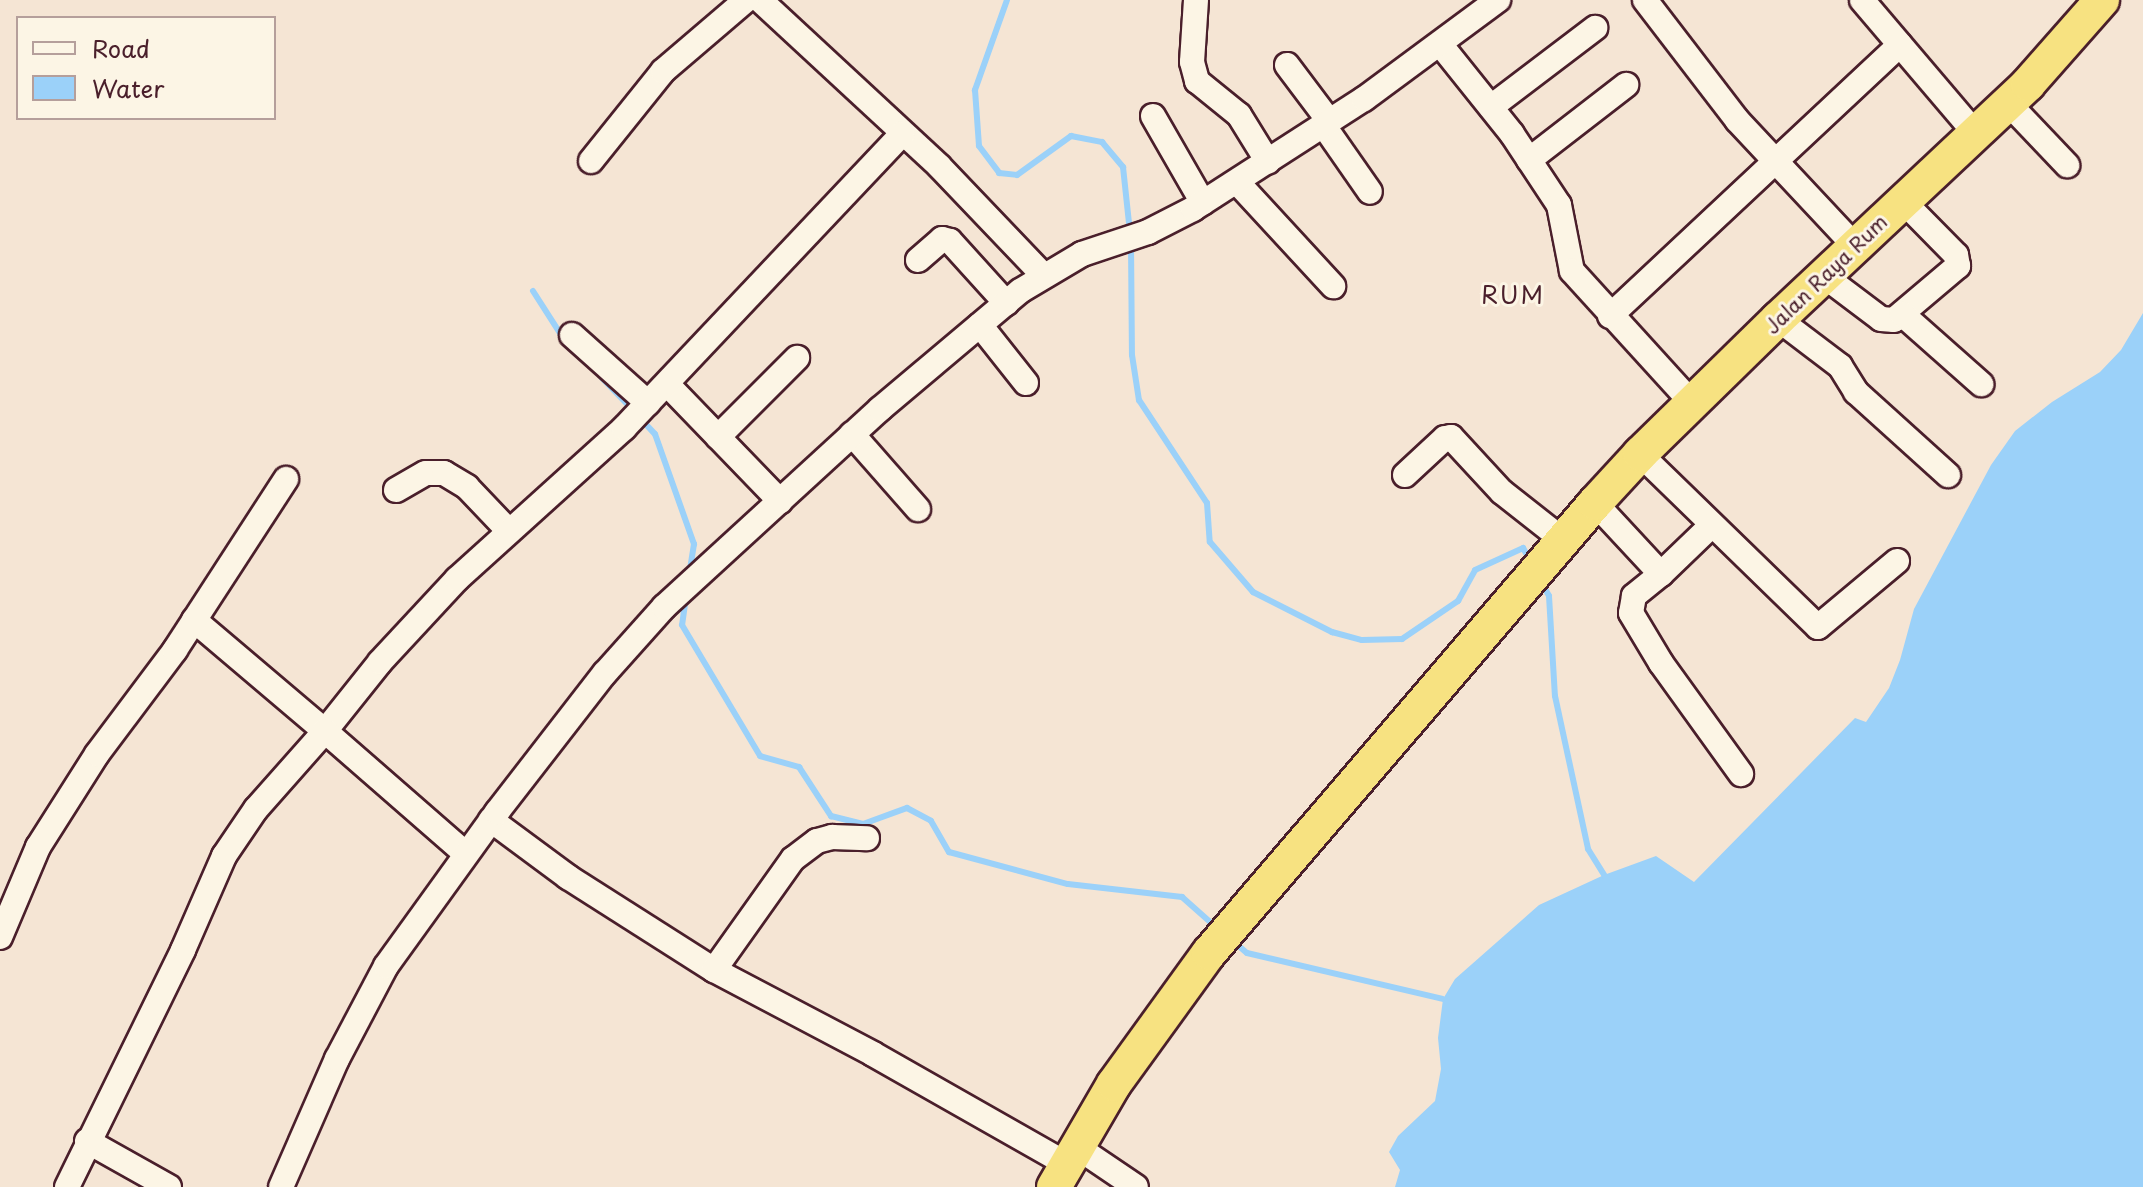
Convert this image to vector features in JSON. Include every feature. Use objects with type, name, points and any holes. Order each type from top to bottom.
[{"type":"highway","name":"Jalan Raya Rum","points":[[1066,1166],[1132,1058],[1209,953],[1595,503],[1640,454],[1778,319],[2008,103],[2102,0]]},
{"type":"street","points":[[591,161],[663,71],[746,0]]},
{"type":"street","points":[[760,0],[961,187],[1043,275]]},
{"type":"street","points":[[1196,0],[1192,62],[1197,81],[1239,115],[1268,162]]},
{"type":"street","points":[[281,1187],[337,1059],[386,966],[465,853],[605,673],[664,607],[852,434],[1043,275],[1104,245],[1169,223],[1203,203],[1327,124],[1498,0]]},
{"type":"street","points":[[1645,0],[1706,83],[1775,164],[1855,246]]},
{"type":"street","points":[[1862,0],[1976,134]]},
{"type":"street","points":[[1491,107],[1595,28]]},
{"type":"street","points":[[1440,44],[1491,107],[1559,205],[1572,271],[1692,403]]},
{"type":"street","points":[[1610,316],[1900,45]]},
{"type":"street","points":[[1287,65],[1370,192]]},
{"type":"street","points":[[1529,160],[1626,85]]},
{"type":"street","points":[[2008,103],[2067,165]]},
{"type":"street","points":[[1153,116],[1203,203]]},
{"type":"street","points":[[67,1187],[183,950],[224,856],[256,809],[325,731],[380,662],[508,530],[645,407],[902,134]]},
{"type":"street","points":[[1237,182],[1333,286]]},
{"type":"street","points":[[1824,276],[1881,319],[1894,320],[1959,262],[1903,201]]},
{"type":"street","points":[[918,260],[942,239],[950,241],[1006,303]]},
{"type":"street","points":[[1902,314],[1981,384]]},
{"type":"street","points":[[1778,319],[1840,366],[1852,387],[1948,475]]},
{"type":"street","points":[[980,325],[1026,383]]},
{"type":"street","points":[[572,335],[645,407]]},
{"type":"street","points":[[718,437],[797,358]]},
{"type":"street","points":[[667,384],[780,501]]},
{"type":"street","points":[[852,434],[918,509]]},
{"type":"street","points":[[1405,475],[1445,438],[1451,437],[1558,547]]},
{"type":"street","points":[[1640,454],[1818,627],[1897,561]]},
{"type":"street","points":[[396,490],[426,473],[444,473],[467,487],[508,530]]},
{"type":"street","points":[[0,937],[38,847],[97,754],[194,620],[286,479]]},
{"type":"street","points":[[1595,503],[1661,574]]},
{"type":"street","points":[[1712,525],[1634,596],[1631,613],[1661,663],[1741,774]]},
{"type":"street","points":[[194,620],[465,853]]},
{"type":"street","points":[[491,820],[568,877],[714,970],[873,1054],[1066,1166],[1136,1187]]},
{"type":"street","points":[[714,970],[793,859],[817,841],[832,837],[867,838]]},
{"type":"street","points":[[87,1141],[169,1187]]},
{"type":"water","points":[[2143,313],[2143,1187],[1395,1187],[1400,1170],[1389,1152],[1398,1136],[1435,1101],[1441,1069],[1438,1038],[1443,999],[1455,979],[1539,905],[1604,875],[1656,856],[1694,882],[1855,718],[1866,722],[1889,688],[1914,609],[1991,465],[2015,431],[2052,402],[2100,372],[2121,350]]},
{"type":"waterway","points":[[1007,0],[975,90],[979,146],[999,173],[1017,175],[1071,136],[1102,142],[1123,167],[1130,233]]},
{"type":"waterway","points":[[1131,245],[1132,355],[1139,400],[1207,503],[1210,542],[1253,592],[1332,632],[1362,640],[1402,639],[1458,601],[1475,570],[1523,548],[1531,562]]},
{"type":"waterway","points":[[533,291],[563,338]]},
{"type":"waterway","points":[[602,378],[633,410]]},
{"type":"waterway","points":[[640,418],[655,434],[694,544],[689,574]]},
{"type":"waterway","points":[[1541,582],[1549,596],[1555,696],[1588,849],[1604,875]]},
{"type":"waterway","points":[[686,597],[682,625],[760,756],[799,767],[831,816],[863,824],[907,808],[931,821],[949,852],[1068,884],[1182,897],[1218,929]]},
{"type":"waterway","points":[[1233,941],[1247,953],[1443,999]]},
{"type":"district","name":"RUM","points":[[1513,295]]}]
